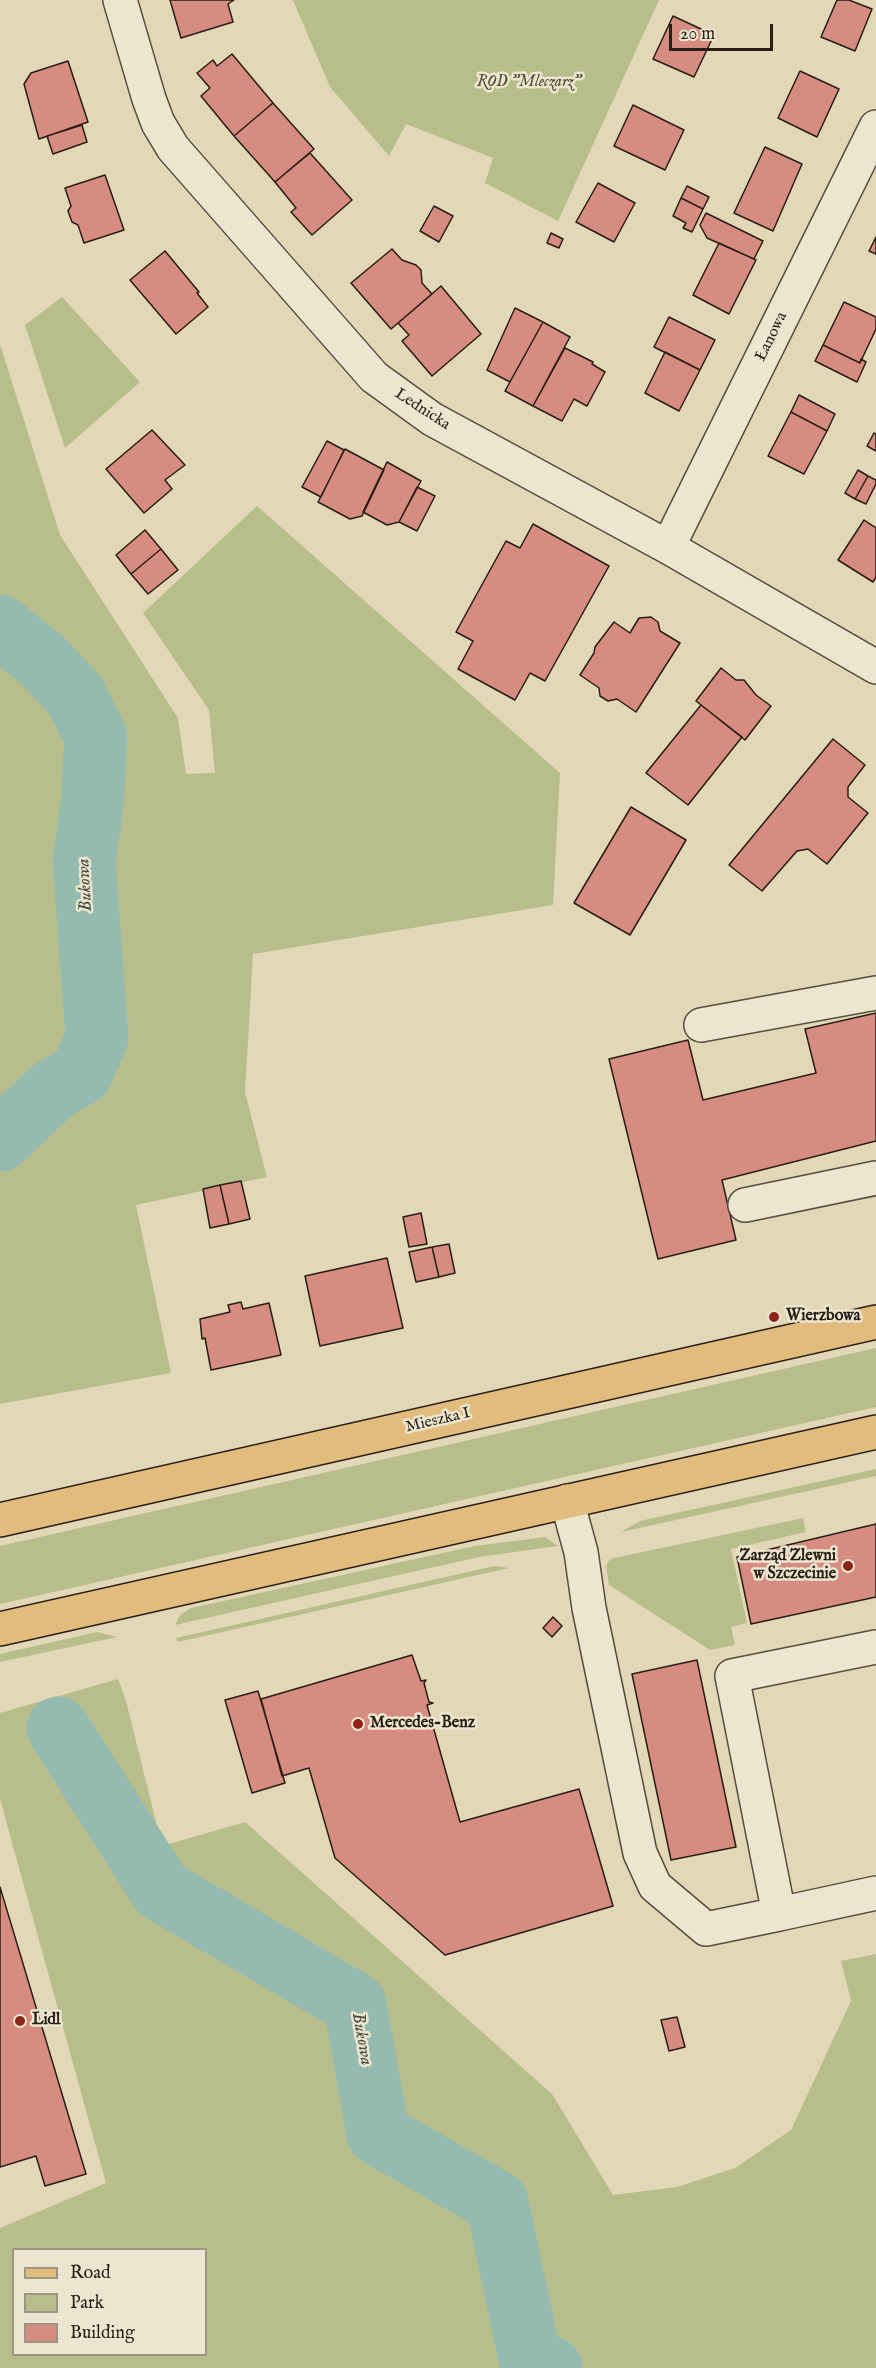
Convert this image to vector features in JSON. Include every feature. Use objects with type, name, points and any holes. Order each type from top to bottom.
[{"type":"main road","name":"Mieszka I","points":[[0,1520],[876,1322]]},
{"type":"main road","points":[[0,1629],[876,1431]]},
{"type":"street","name":"Lednicka","points":[[120,0],[149,99],[173,148],[374,377],[432,419],[668,547],[876,667]]},
{"type":"street","name":"Łanowa","points":[[668,547],[876,127]]},
{"type":"street","points":[[701,1025],[876,993]]},
{"type":"street","points":[[745,1205],[876,1178]]},
{"type":"street","points":[[567,1501],[581,1552],[589,1608],[640,1853],[655,1886],[706,1929],[876,1893]]},
{"type":"street","points":[[779,1914],[732,1676],[876,1647]]},
{"type":"green space","name":"ROD \"Mleczarz\"","points":[[293,0],[659,0],[558,221],[485,183],[493,158],[406,124],[389,156],[330,87]]},
{"type":"green space","points":[[62,297],[140,382],[65,448],[25,325]]},
{"type":"green space","points":[[0,344],[60,535],[178,718],[186,774],[215,773],[209,710],[143,613],[257,506],[560,773],[553,905],[253,954],[245,1092],[267,1177],[136,1205],[171,1373],[0,1404]]},
{"type":"green space","points":[[876,1348],[876,1407],[0,1604],[0,1546]]},
{"type":"green space","points":[[876,1469],[876,1476],[621,1532],[640,1521]]},
{"type":"green space","points":[[803,1518],[806,1532],[731,1549],[747,1623],[731,1627],[735,1645],[710,1650],[609,1585],[606,1566],[610,1559]]},
{"type":"green space","points":[[545,1537],[558,1546],[479,1557],[175,1625],[180,1615],[191,1608],[475,1546]]},
{"type":"green space","points":[[494,1566],[509,1568],[178,1642],[176,1638]]},
{"type":"green space","points":[[97,1632],[117,1637],[0,1662],[0,1654]]},
{"type":"green space","points":[[118,1679],[126,1701],[162,1846],[245,1822],[552,2094],[613,2195],[677,2187],[735,2168],[791,2130],[851,2001],[841,1961],[876,1954],[876,2368],[0,2368],[0,2228],[106,2183],[0,1799],[0,1713]]},
{"type":"building","points":[[170,0],[234,0],[228,4],[233,22],[181,38]]},
{"type":"building","points":[[837,0],[849,0],[872,9],[855,51],[821,37]]},
{"type":"building","points":[[673,16],[714,35],[694,77],[653,59]]},
{"type":"building","points":[[232,54],[273,103],[234,136],[201,96],[210,88],[197,73],[213,60],[217,66]]},
{"type":"building","points":[[68,61],[88,122],[39,139],[24,84],[31,73]]},
{"type":"building","points":[[800,71],[839,89],[817,137],[778,118]]},
{"type":"building","points":[[273,103],[314,149],[275,182],[234,136]]},
{"type":"building","points":[[633,105],[684,130],[665,170],[614,146]]},
{"type":"building","points":[[82,125],[87,142],[53,154],[47,136]]},
{"type":"building","points":[[765,147],[802,164],[773,231],[734,213]]},
{"type":"building","points":[[310,153],[352,200],[312,235],[291,212],[296,208],[275,182]]},
{"type":"building","points":[[105,175],[124,230],[84,243],[78,225],[72,222],[68,211],[71,206],[65,188]]},
{"type":"building","points":[[598,183],[635,203],[614,242],[576,222]]},
{"type":"building","points":[[687,186],[709,197],[703,209],[681,198]]},
{"type":"building","points":[[681,198],[703,209],[692,232],[683,228],[686,223],[673,216]]},
{"type":"building","points":[[434,206],[453,216],[439,242],[420,231]]},
{"type":"building","points":[[706,213],[763,241],[754,259],[707,238],[700,225]]},
{"type":"building","points":[[551,233],[563,239],[559,248],[547,243]]},
{"type":"building","points":[[876,237],[876,254],[869,251]]},
{"type":"building","points":[[719,243],[756,260],[729,314],[693,295]]},
{"type":"building","points":[[392,249],[402,260],[416,265],[421,270],[422,283],[432,294],[391,329],[351,283]]},
{"type":"building","points":[[165,251],[199,292],[197,293],[208,307],[176,334],[130,280]]},
{"type":"building","points":[[441,286],[481,334],[432,376],[402,341],[409,335],[398,323]]},
{"type":"building","points":[[844,302],[876,317],[876,329],[860,363],[823,345]]},
{"type":"building","points":[[515,308],[543,322],[510,382],[487,370]]},
{"type":"building","points":[[669,317],[715,340],[700,370],[654,347]]},
{"type":"building","points":[[543,322],[570,337],[533,406],[505,391]]},
{"type":"building","points":[[823,345],[860,363],[861,359],[866,362],[857,382],[815,361]]},
{"type":"building","points":[[565,348],[593,362],[592,364],[605,372],[587,406],[574,399],[562,421],[533,406]]},
{"type":"building","points":[[665,352],[700,370],[679,411],[645,393]]},
{"type":"building","points":[[799,395],[835,414],[827,431],[791,412]]},
{"type":"building","points":[[791,412],[827,431],[804,474],[768,456]]},
{"type":"building","points":[[152,430],[185,465],[165,480],[172,489],[144,513],[106,469]]},
{"type":"building","points":[[874,433],[876,434],[876,451],[867,446]]},
{"type":"building","points":[[327,441],[344,450],[321,497],[302,487]]},
{"type":"building","points":[[345,449],[384,470],[362,516],[350,519],[318,502]]},
{"type":"building","points":[[387,462],[421,481],[399,522],[387,525],[363,512]]},
{"type":"building","points":[[858,470],[868,476],[855,499],[845,493]]},
{"type":"building","points":[[868,476],[876,480],[876,484],[866,504],[855,499]]},
{"type":"building","points":[[417,487],[435,496],[417,531],[399,522]]},
{"type":"building","points":[[864,520],[876,528],[876,577],[873,582],[838,560]]},
{"type":"building","points":[[533,524],[609,566],[545,681],[530,673],[515,700],[458,669],[473,641],[456,632],[506,541],[520,548]]},
{"type":"building","points":[[145,530],[161,549],[131,574],[116,555]]},
{"type":"building","points":[[161,549],[178,570],[148,594],[131,574]]},
{"type":"building","points":[[651,617],[658,622],[660,631],[680,643],[636,712],[617,699],[608,701],[600,696],[599,688],[580,675],[594,653],[595,647],[614,622],[630,633],[639,618]]},
{"type":"building","points":[[721,668],[736,680],[744,680],[756,695],[771,706],[745,740],[696,701]]},
{"type":"building","points":[[701,705],[742,737],[688,805],[646,773]]},
{"type":"building","points":[[833,739],[865,765],[848,787],[848,797],[868,813],[827,864],[808,849],[797,851],[762,891],[729,865]]},
{"type":"building","points":[[631,807],[686,840],[630,935],[574,903]]},
{"type":"building","points":[[876,1013],[876,1141],[722,1180],[736,1240],[658,1259],[609,1059],[688,1040],[703,1100],[816,1073],[805,1029]]},
{"type":"building","points":[[241,1181],[250,1219],[229,1224],[220,1185]]},
{"type":"building","points":[[220,1185],[229,1224],[210,1228],[203,1189]]},
{"type":"building","points":[[421,1213],[427,1244],[409,1247],[403,1217]]},
{"type":"building","points":[[449,1244],[455,1273],[439,1277],[432,1247]]},
{"type":"building","points":[[432,1247],[439,1277],[416,1282],[409,1252]]},
{"type":"building","points":[[387,1258],[403,1328],[320,1346],[305,1276]]},
{"type":"building","points":[[241,1302],[243,1309],[269,1303],[281,1355],[211,1370],[205,1338],[202,1339],[200,1319],[230,1312],[228,1305]]},
{"type":"building","points":[[876,1524],[876,1597],[751,1624],[737,1557]]},
{"type":"building","points":[[553,1617],[562,1626],[552,1637],[543,1628]]},
{"type":"building","points":[[412,1655],[421,1681],[426,1680],[424,1683],[429,1702],[433,1703],[427,1705],[460,1822],[579,1789],[613,1906],[445,1955],[335,1858],[309,1768],[282,1776],[261,1699]]},
{"type":"building","points":[[697,1660],[736,1847],[671,1860],[632,1674]]},
{"type":"building","points":[[258,1691],[285,1783],[252,1793],[225,1700]]},
{"type":"building","name":"Lidl","points":[[0,1887],[86,2174],[45,2186],[36,2156],[0,2167]]},
{"type":"building","points":[[677,2017],[685,2047],[669,2051],[661,2020]]},
{"type":"waterway","name":"Bukowa","points":[[0,626],[43,661],[75,695],[96,737],[92,806],[84,860],[97,1037],[82,1073],[53,1090],[0,1140]]},
{"type":"waterway","name":"Bukowa","points":[[58,1728],[161,1890],[355,2004],[378,2134],[497,2202],[530,2359],[551,2368]]},
{"type":"place","name":"Wierzbowa","points":[[774,1317]]},
{"type":"place","name":"Zarząd Zlewni w Szczecinie","points":[[848,1566]]},
{"type":"place","name":"Mercedes-Benz","points":[[358,1724]]},
{"type":"place","name":"Lidl","points":[[20,2021]]}]
